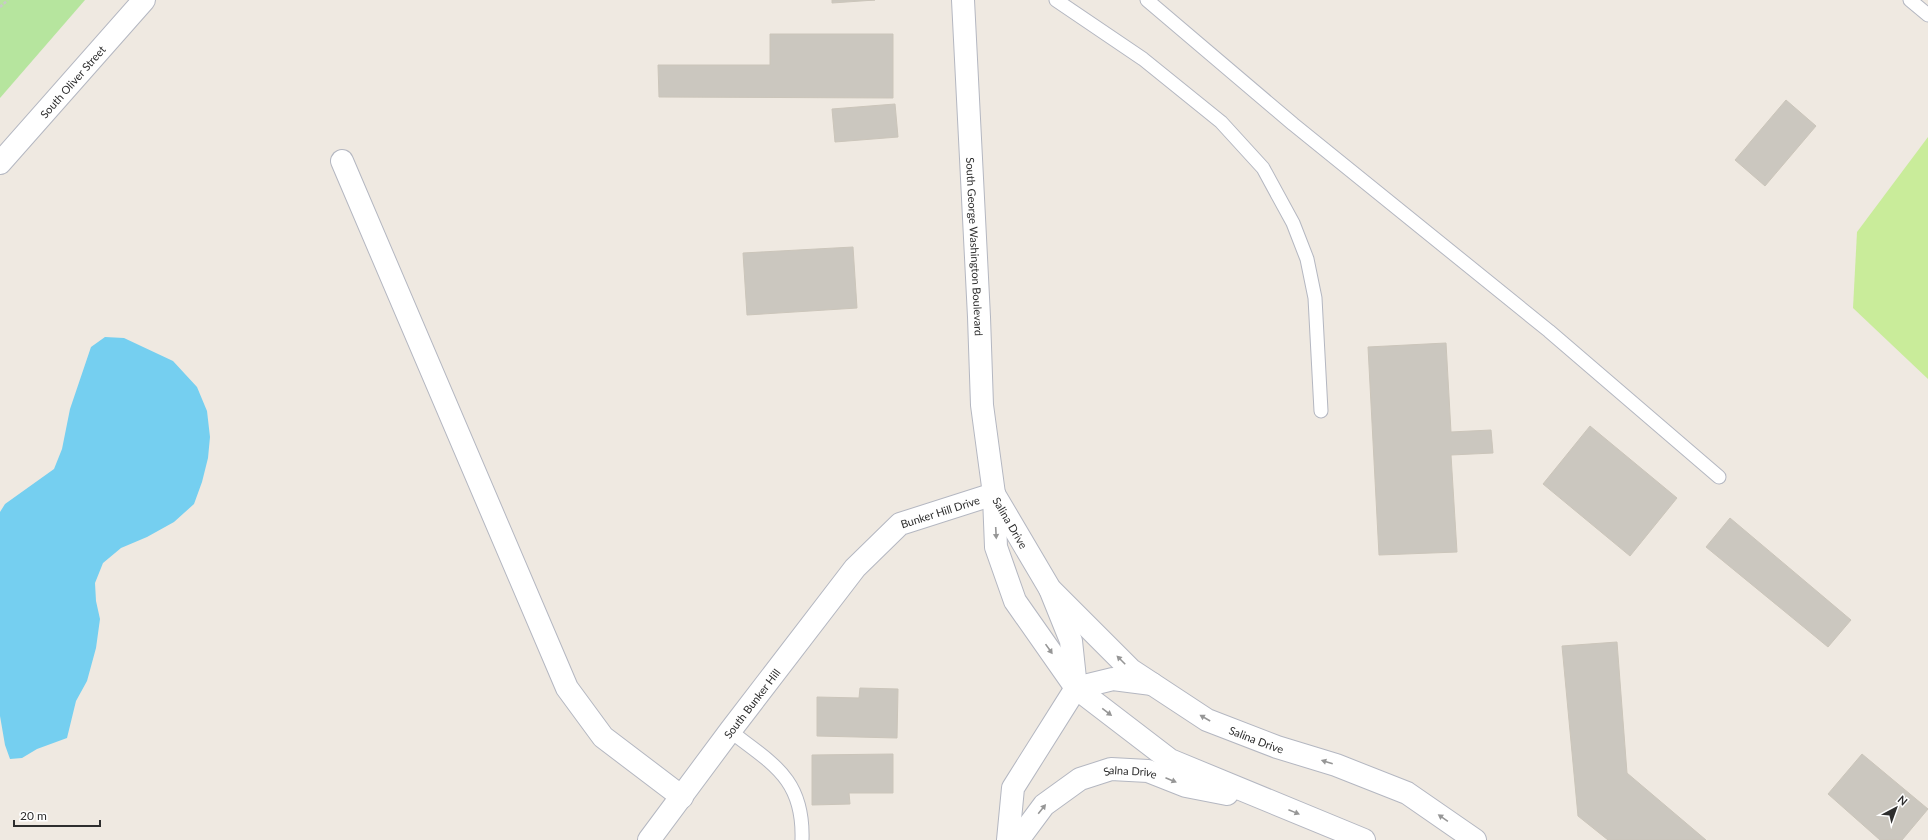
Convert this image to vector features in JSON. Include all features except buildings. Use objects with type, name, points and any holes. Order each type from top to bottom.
[{"type":"street","name":"South Oliver Street","points":[[0,163],[144,0]]},
{"type":"street","name":"South George Washington Boulevard","points":[[963,0],[980,317],[982,405],[994,494]]},
{"type":"street","points":[[342,161],[567,688],[603,737],[682,797]]},
{"type":"street","name":"Bunker Hill Drive","points":[[855,568],[900,524],[994,494]]},
{"type":"street","name":"Salina Drive","points":[[994,494],[1050,589],[1131,670],[1207,720],[1277,747],[1336,765],[1407,792],[1475,840]]},
{"type":"street","name":"Salina Drive","points":[[994,494],[996,547],[1015,600],[1076,688],[1170,760],[1364,840]]},
{"type":"street","name":"South Bunker Hill","points":[[650,840],[730,731],[855,568]]},
{"type":"street","points":[[1008,840],[1013,788],[1076,688],[1071,641],[1050,589]]},
{"type":"street","points":[[1076,688],[1113,679],[1152,684]]},
{"type":"street","name":"Salna Drive","points":[[1018,840],[1044,805],[1080,779],[1111,769],[1148,771],[1186,786],[1265,800]]},
{"type":"lane","points":[[1056,0],[1143,59],[1221,122],[1264,168],[1293,223],[1307,259],[1315,298],[1320,410]]},
{"type":"lane","points":[[1147,0],[1293,124],[1549,330],[1718,477]]},
{"type":"lane","points":[[1910,0],[1928,15]]},
{"type":"lane","points":[[730,731],[779,768],[792,785],[803,820],[802,840]]},
{"type":"path","points":[[0,7],[8,0]]},
{"type":"green space","points":[[0,0],[85,0],[0,98]]},
{"type":"green space","points":[[1928,137],[1928,379],[1853,308],[1857,232]]},
{"type":"water","points":[[105,337],[124,338],[173,361],[197,387],[207,411],[210,437],[208,458],[202,482],[194,504],[174,522],[147,537],[121,548],[103,563],[95,583],[96,601],[100,619],[96,648],[87,681],[76,701],[67,738],[37,749],[22,758],[10,759],[5,745],[0,716],[0,512],[5,504],[54,469],[62,449],[70,409],[91,347]]}]
